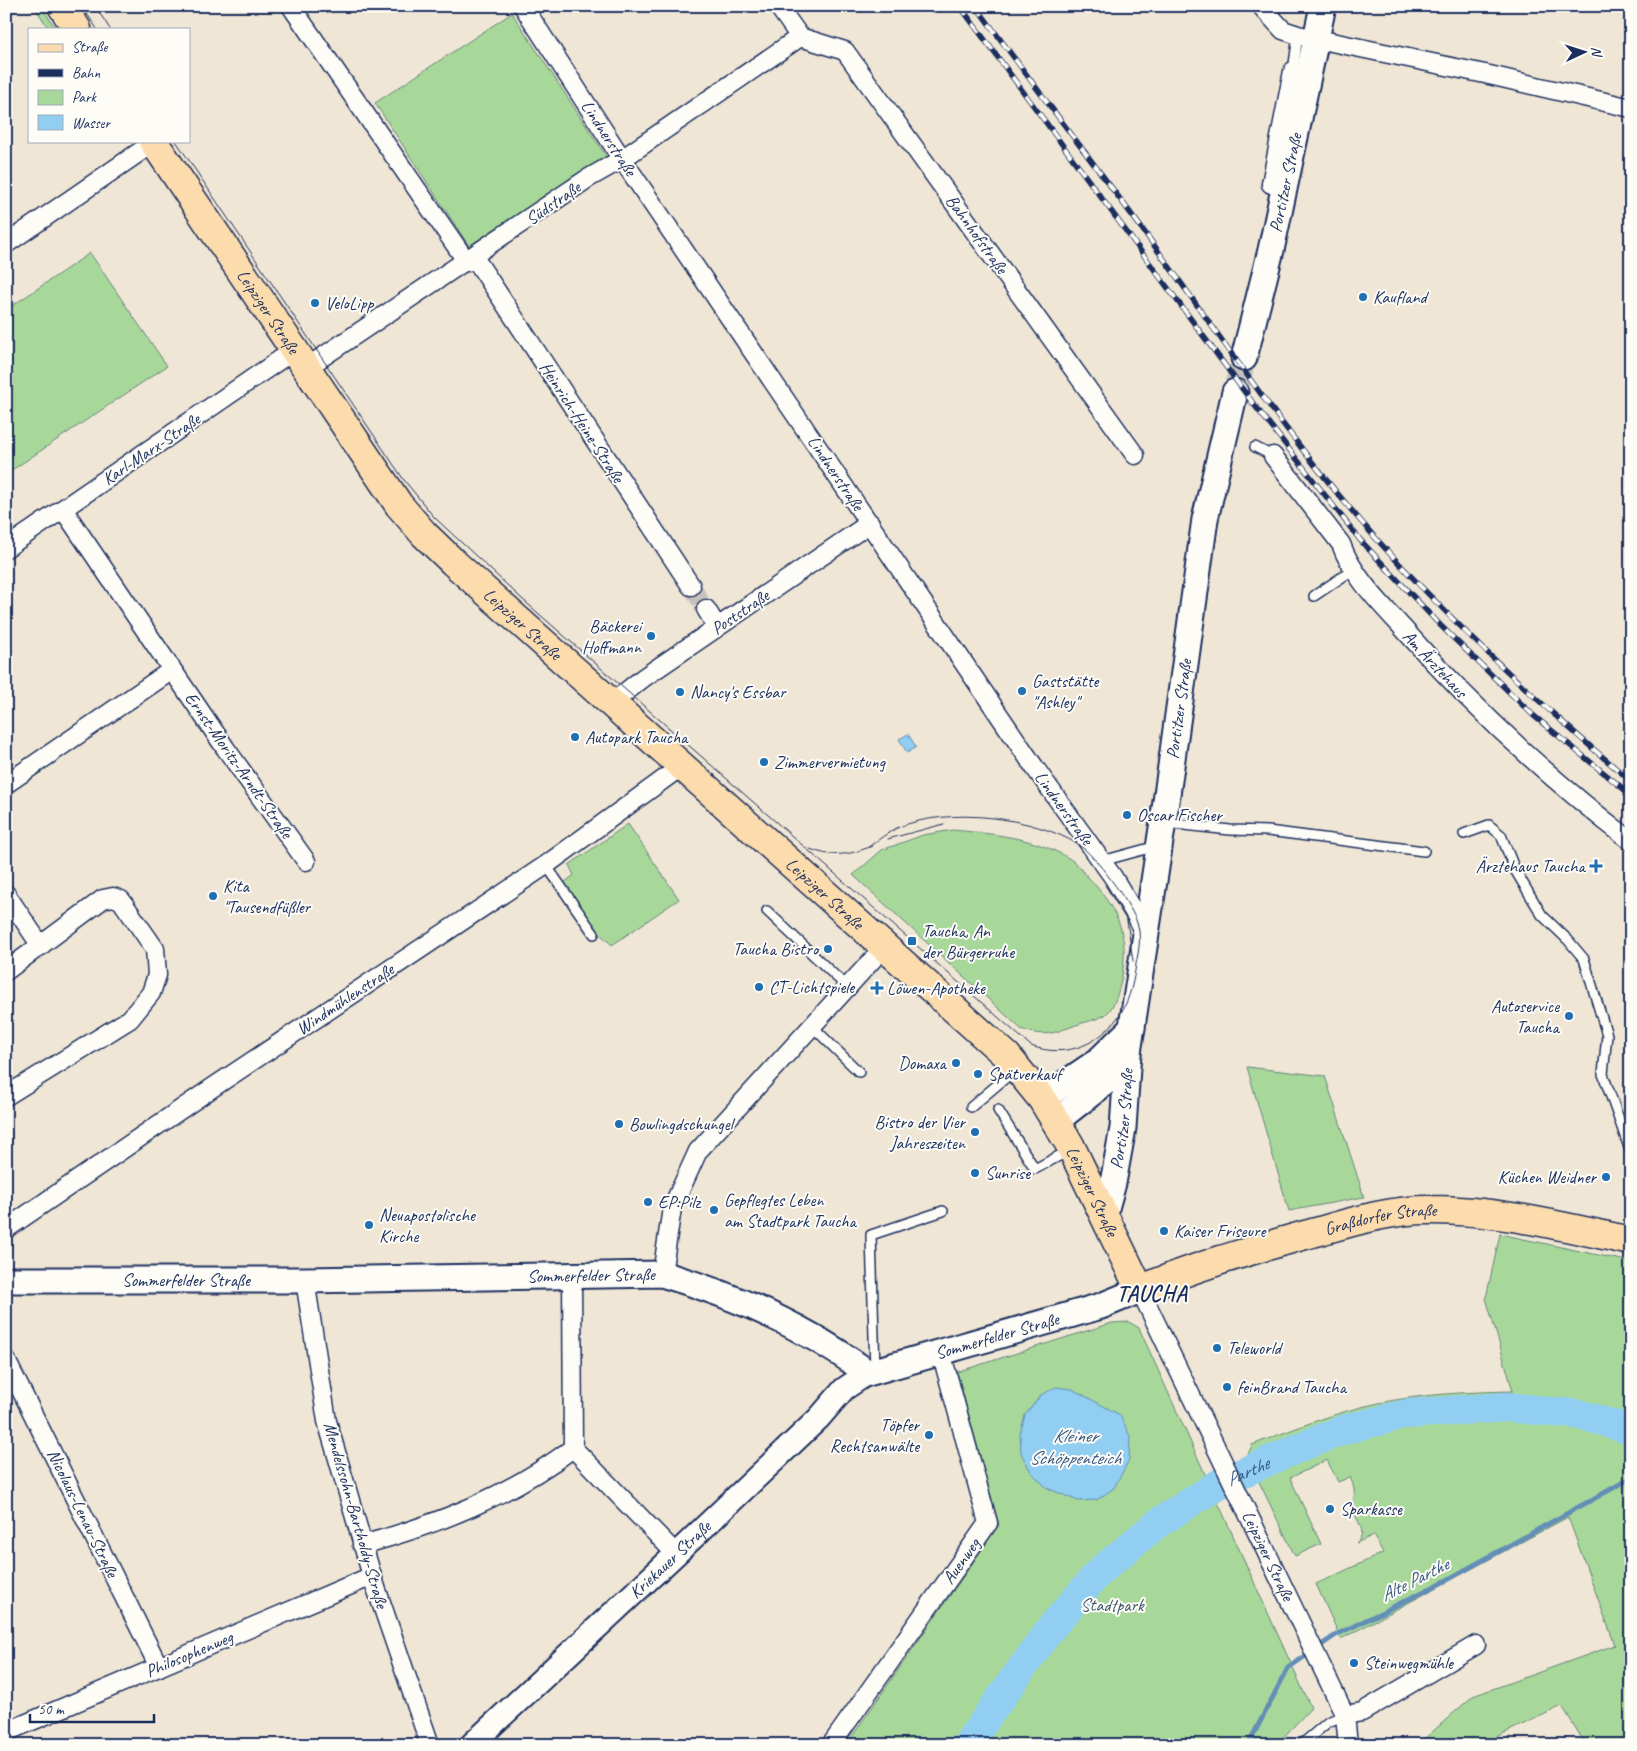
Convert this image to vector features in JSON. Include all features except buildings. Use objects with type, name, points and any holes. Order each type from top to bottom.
[{"type":"main road","points":[[62,6],[76,28]]},
{"type":"main road","name":"Portitzer Straße","points":[[1244,358],[1275,231],[1307,37],[1324,6]]},
{"type":"main road","name":"Leipziger Straße","points":[[153,142],[399,505],[424,534],[885,946],[1018,1068],[1049,1110],[1072,1149],[1140,1290]]},
{"type":"main road","name":"Portitzer Straße","points":[[1104,1215],[1123,1128],[1128,1053],[1146,941],[1204,519],[1235,392]]},
{"type":"main road","name":"Portitzer Straße","points":[[1049,1110],[1132,1028]]},
{"type":"main road","name":"Portitzer Straße","points":[[1049,1110],[1107,1082],[1128,1053]]},
{"type":"main road","name":"Graßdorfer Straße","points":[[1140,1290],[1187,1270],[1343,1224],[1412,1211],[1447,1210],[1504,1216],[1631,1240]]},
{"type":"main road","name":"Sommerfelder Straße","points":[[6,1280],[305,1280],[662,1274],[706,1287],[750,1304],[816,1337],[872,1372],[1102,1306],[1140,1290]]},
{"type":"street","name":"Heinrich-Heine-Straße","points":[[290,6],[470,259],[691,586]]},
{"type":"street","name":"Lindnerstraße","points":[[523,6],[622,159],[1035,768],[1102,861],[1138,919],[1146,941]]},
{"type":"street","points":[[778,6],[800,37]]},
{"type":"street","points":[[1261,6],[1283,30],[1307,37],[1485,74],[1631,108]]},
{"type":"street","name":"Südstraße","points":[[300,359],[470,259],[587,179],[622,159],[800,37]]},
{"type":"street","name":"Bahnhofstraße","points":[[800,37],[844,51],[1135,455]]},
{"type":"street","points":[[1271,184],[1293,71]]},
{"type":"street","points":[[6,244],[153,142]]},
{"type":"street","name":"Karl-Marx-Straße","points":[[6,548],[300,359]]},
{"type":"street","name":"Am Ärztehaus","points":[[1273,456],[1341,544],[1346,558],[1386,610],[1448,680],[1571,796],[1631,841]]},
{"type":"street","name":"Ernst-Moritz-Arndt-Straße","points":[[63,510],[306,861]]},
{"type":"street","name":"Poststraße","points":[[612,702],[717,627],[870,523]]},
{"type":"street","points":[[706,609],[717,627]]},
{"type":"street","points":[[6,784],[172,670]]},
{"type":"street","name":"Windmühlenstraße","points":[[6,1229],[212,1088],[546,865],[682,766]]},
{"type":"street","points":[[6,894],[41,946]]},
{"type":"street","points":[[6,971],[102,900],[115,898],[122,902],[155,949],[157,975],[151,993],[130,1019],[6,1096]]},
{"type":"street","points":[[662,1274],[672,1208],[698,1151],[885,946]]},
{"type":"street","points":[[572,1276],[573,1448],[676,1554]]},
{"type":"street","name":"Mendelssohn-Bartholdy-Straße","points":[[305,1280],[327,1420],[362,1545],[430,1745]]},
{"type":"street","name":"Leipziger Straße","points":[[1140,1290],[1344,1715],[1348,1745]]},
{"type":"street","name":"Auenweg","points":[[831,1745],[988,1523],[941,1352]]},
{"type":"street","name":"Nicolaus-Lenau-Straße","points":[[6,1360],[159,1667]]},
{"type":"street","name":"Kriekauer Straße","points":[[472,1745],[676,1554],[818,1418],[844,1389],[872,1372]]},
{"type":"street","points":[[362,1545],[443,1520],[491,1500],[534,1476],[573,1448]]},
{"type":"street","name":"Philosophenweg","points":[[6,1732],[372,1576]]},
{"type":"street","points":[[1344,1715],[1362,1712],[1476,1645]]},
{"type":"lane","points":[[1293,71],[1307,37]]},
{"type":"lane","points":[[1254,447],[1273,456]]},
{"type":"lane","points":[[1314,596],[1354,569]]},
{"type":"lane","points":[[1464,834],[1489,825],[1500,835],[1515,870],[1542,915],[1568,940],[1584,959],[1607,1035],[1604,1074],[1631,1153]]},
{"type":"lane","points":[[1102,861],[1161,834],[1230,830],[1268,831],[1424,851]]},
{"type":"lane","points":[[546,865],[594,934]]},
{"type":"lane","points":[[766,911],[848,988]]},
{"type":"lane","points":[[813,1027],[859,1072]]},
{"type":"lane","points":[[971,1107],[1018,1068]]},
{"type":"lane","points":[[998,1110],[1035,1168],[1072,1149]]},
{"type":"lane","points":[[872,1372],[871,1235],[943,1211]]},
{"type":"lane","points":[[1301,1745],[1328,1722],[1344,1715]]},
{"type":"green space","points":[[34,6],[41,6],[55,28],[48,28]]},
{"type":"green space","points":[[512,13],[606,156],[469,246],[375,103]]},
{"type":"green space","points":[[90,253],[167,366],[6,474],[6,310]]},
{"type":"green space","points":[[628,824],[679,899],[612,945],[601,935],[564,883],[574,875],[569,865]]},
{"type":"green space","points":[[953,830],[1013,838],[1043,846],[1073,861],[1100,890],[1120,927],[1124,954],[1118,993],[1113,1005],[1105,1015],[1094,1020],[1043,1034],[1021,1029],[853,875],[882,850],[923,835]]},
{"type":"green space","points":[[1247,1067],[1325,1076],[1364,1197],[1289,1211]]},
{"type":"green space","points":[[1500,1234],[1631,1262],[1631,1416],[1628,1418],[1631,1421],[1631,1745],[1586,1745],[1562,1706],[1496,1737],[1489,1745],[1423,1745],[1423,1740],[1473,1696],[1615,1645],[1568,1517],[1341,1639],[1316,1584],[1383,1553],[1374,1535],[1356,1543],[1362,1534],[1362,1530],[1355,1512],[1354,1489],[1350,1477],[1338,1482],[1327,1460],[1290,1478],[1321,1544],[1295,1556],[1247,1457],[1252,1445],[1346,1411],[1396,1400],[1429,1396],[1513,1391],[1486,1298]]},
{"type":"green space","name":"Stadtpark","points":[[1129,1322],[1139,1328],[1311,1708],[1276,1745],[846,1745],[999,1525],[957,1372],[1112,1323]]},
{"type":"water","points":[[908,734],[916,747],[907,753],[899,739]]},
{"type":"water","name":"Kleiner Schöppenteich","points":[[1056,1387],[1072,1389],[1120,1415],[1130,1436],[1129,1460],[1114,1488],[1097,1500],[1078,1501],[1047,1488],[1031,1472],[1021,1453],[1020,1434],[1025,1415],[1041,1395]]},
{"type":"waterway","name":"Parthe","points":[[967,1745],[1050,1629],[1100,1571],[1158,1523],[1222,1482],[1300,1447],[1346,1429],[1406,1414],[1507,1407],[1582,1415],[1631,1430]]},
{"type":"waterway","name":"Alte Parthe","points":[[1248,1745],[1288,1668],[1336,1635],[1449,1579],[1631,1478]]},
{"type":"tunnel","points":[[1235,392],[1244,358]]},
{"type":"tunnel","points":[[691,586],[706,609]]},
{"type":"tram line","points":[[82,6],[96,28]]},
{"type":"tram line","points":[[95,6],[109,28]]},
{"type":"tram line","points":[[177,142],[404,480],[434,517],[521,598],[1031,1046],[1044,1050],[1058,1051],[1083,1046],[1094,1040],[1114,1023],[1125,1006],[1134,976],[1139,942],[1138,925],[1132,912],[1111,880],[1094,858],[1079,845],[1060,835],[1015,821],[966,816],[942,817],[899,827],[867,848]]},
{"type":"tram line","points":[[888,839],[944,824]]},
{"type":"tram line","points":[[810,849],[826,854],[841,854],[856,852],[872,846]]},
{"type":"tram line","points":[[1105,885],[1127,921],[1133,961]]},
{"type":"railway","points":[[960,6],[1252,402],[1361,541],[1440,625],[1534,716],[1631,795]]},
{"type":"railway","points":[[976,6],[1126,207],[1276,414],[1339,495],[1403,568],[1465,632],[1530,693],[1631,781]]},
{"type":"place","name":"Kaufland","points":[[1363,297]]},
{"type":"place","name":"VeloLipp","points":[[315,303]]},
{"type":"place","name":"Bäckerei Hoffmann","points":[[651,636]]},
{"type":"place","name":"Gaststätte \"Ashley\"","points":[[1022,691]]},
{"type":"place","name":"Nancy's Essbar","points":[[680,692]]},
{"type":"place","name":"Autopark Taucha","points":[[575,737]]},
{"type":"place","name":"Zimmervermietung","points":[[764,762]]},
{"type":"place","name":"Oscar Fischer","points":[[1127,815]]},
{"type":"place","name":"Ärztehaus Taucha","points":[[1596,866]]},
{"type":"place","name":"Kita \"Tausendfüßler","points":[[213,896]]},
{"type":"place","name":"Taucha, An der Bürgerruhe","points":[[912,941]]},
{"type":"place","name":"Taucha Bistro","points":[[828,949]]},
{"type":"place","name":"CT-Lichtspiele","points":[[759,987]]},
{"type":"place","name":"Löwen-Apotheke","points":[[877,988]]},
{"type":"place","name":"Autoservice Taucha","points":[[1569,1016]]},
{"type":"place","name":"Domaxa","points":[[956,1063]]},
{"type":"place","name":"Spätverkauf","points":[[978,1074]]},
{"type":"place","name":"Bowlingdschungel","points":[[619,1124]]},
{"type":"place","name":"Bistro der Vier Jahreszeiten","points":[[975,1132]]},
{"type":"place","name":"Sunrise","points":[[975,1173]]},
{"type":"place","name":"Küchen Weidner","points":[[1606,1177]]},
{"type":"place","name":"EP:Pilz","points":[[648,1202]]},
{"type":"place","name":"Gepflegtes Leben am Stadtpark Taucha","points":[[714,1210]]},
{"type":"place","name":"Neuapostolische Kirche","points":[[369,1225]]},
{"type":"place","name":"Kaiser Friseure","points":[[1164,1231]]},
{"type":"place","name":"Teleworld","points":[[1217,1348]]},
{"type":"place","name":"feinBrand Taucha","points":[[1227,1387]]},
{"type":"place","name":"Töpfer Rechtsanwälte","points":[[929,1435]]},
{"type":"place","name":"Sparkasse","points":[[1330,1509]]},
{"type":"place","name":"Steinwegmühle","points":[[1354,1663]]},
{"type":"district","name":"TAUCHA","points":[[1152,1293]]}]
